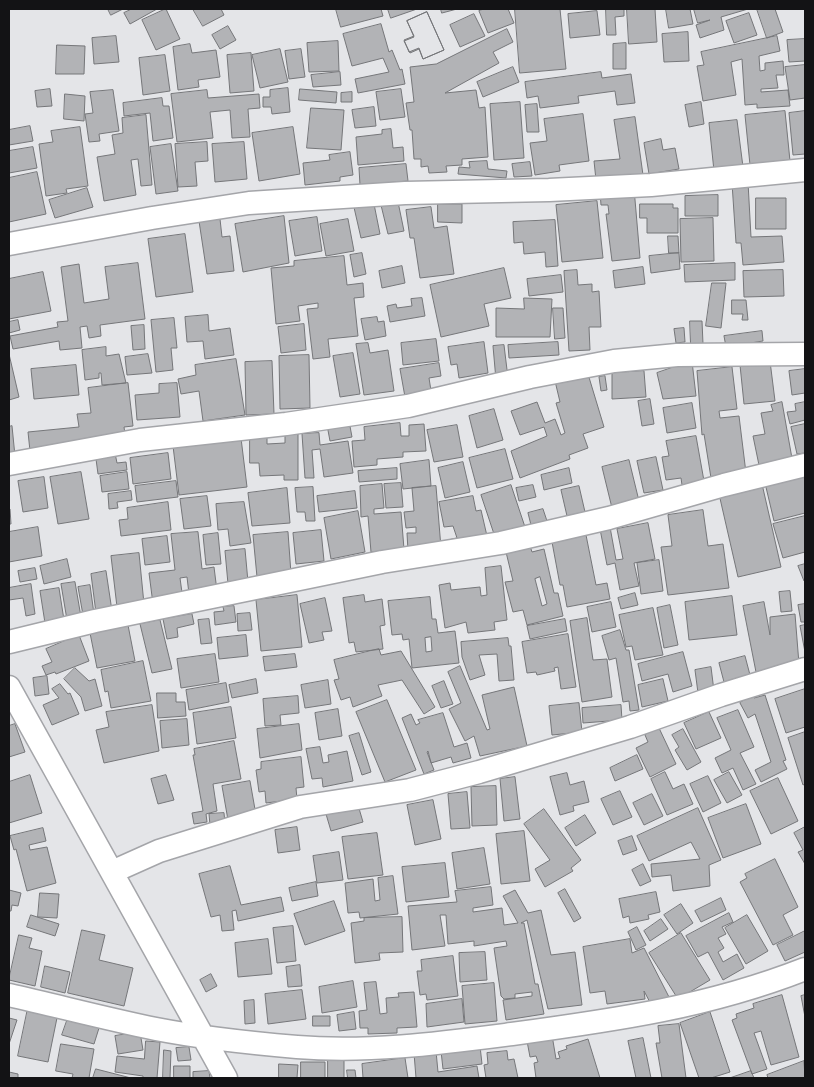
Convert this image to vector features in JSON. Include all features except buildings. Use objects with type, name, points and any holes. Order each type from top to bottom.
[{"type":"street","points":[[9,244],[115,224],[250,203],[405,193],[602,188],[708,181],[805,170]]},
{"type":"street","points":[[9,464],[140,440],[286,424],[408,406],[530,377],[614,361],[676,355],[805,354]]},
{"type":"street","points":[[9,642],[96,621],[373,564],[501,543],[634,511],[724,485],[805,465]]},
{"type":"street","points":[[112,872],[158,851],[300,807],[410,790],[479,772],[630,727],[721,695],[805,669]]},
{"type":"street","points":[[9,687],[226,1078]]},
{"type":"street","points":[[9,996],[203,1037],[299,1047],[407,1046],[627,1018],[701,1004],[765,985],[805,969]]}]
